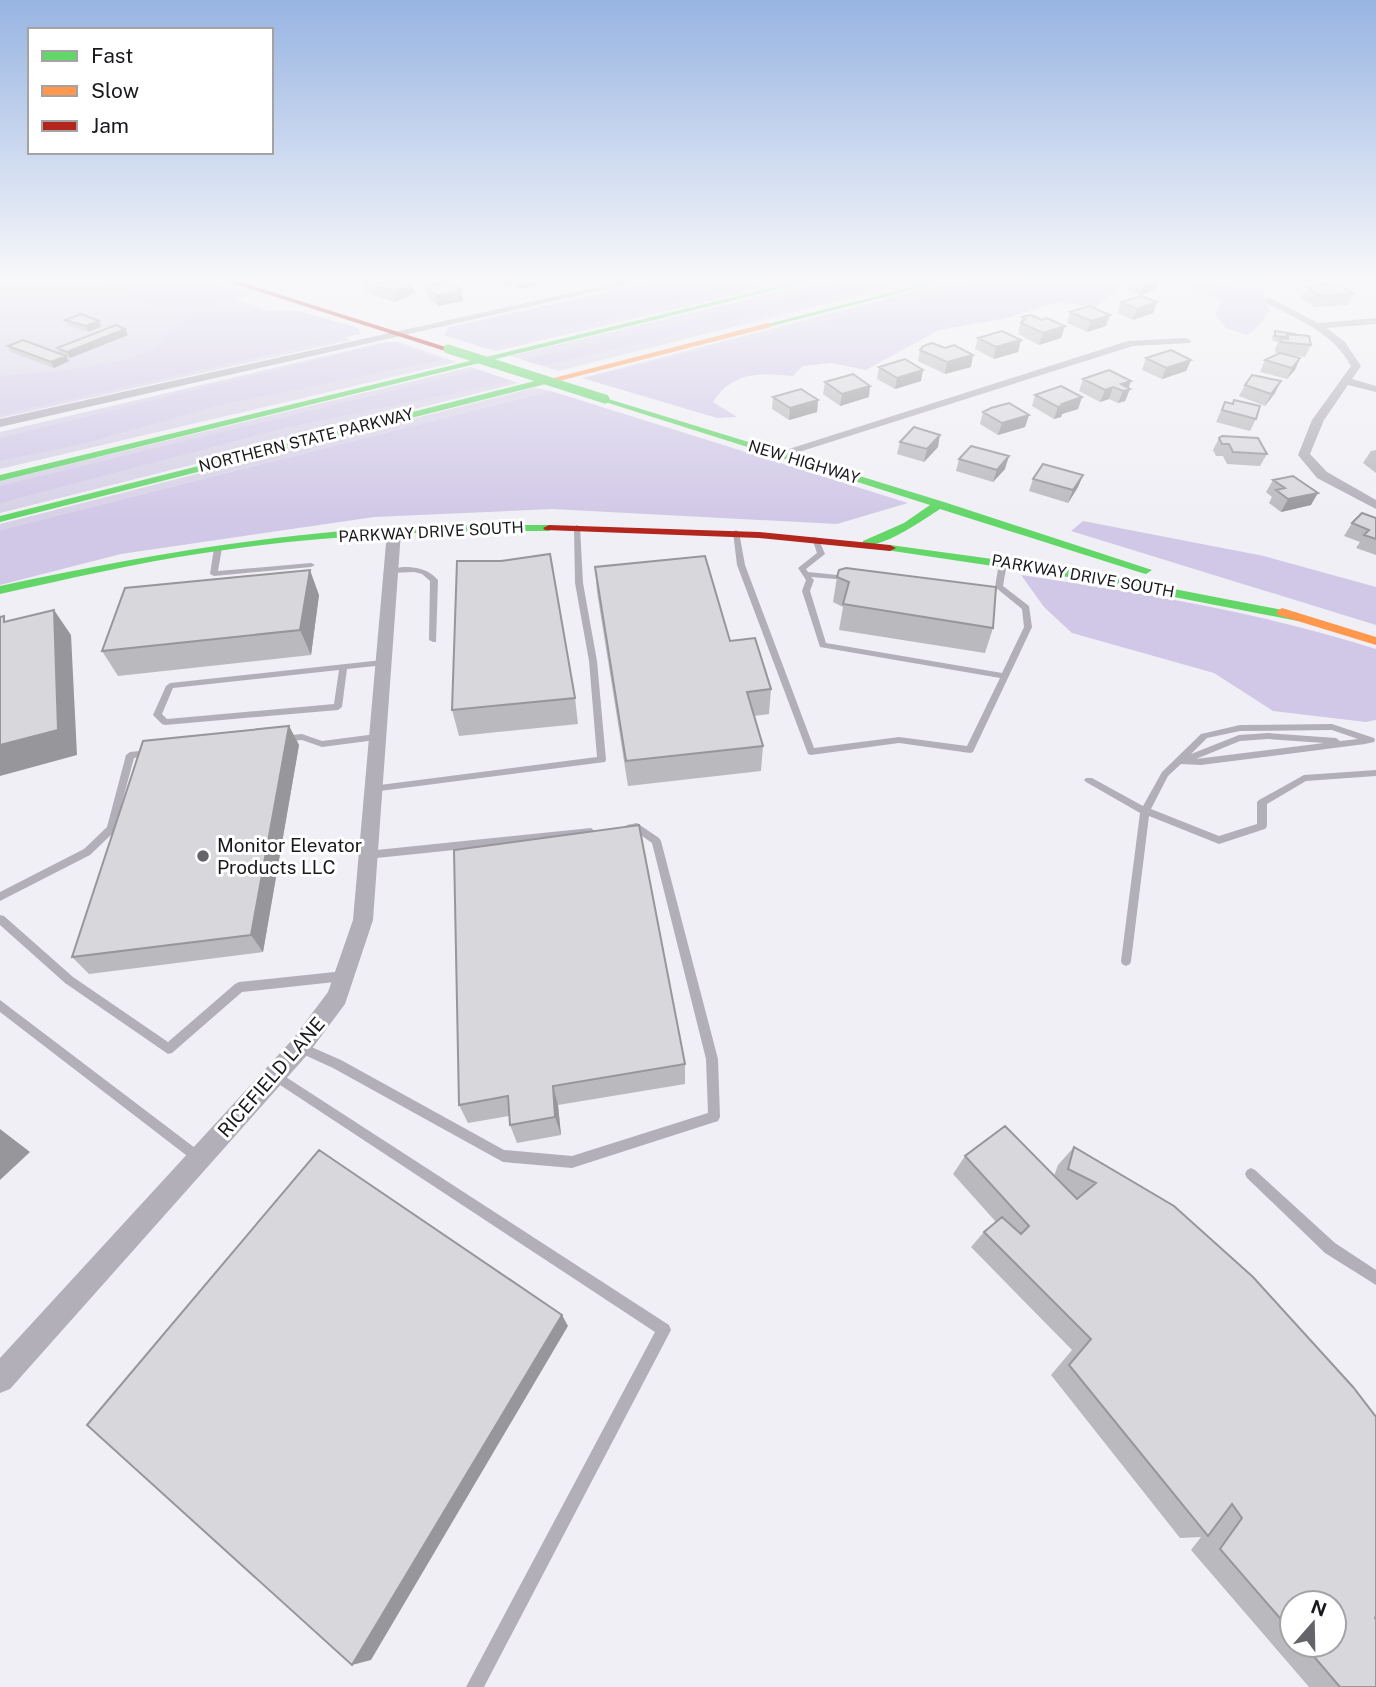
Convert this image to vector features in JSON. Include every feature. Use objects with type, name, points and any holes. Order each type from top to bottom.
[{"type":"main road","name":"NORTHERN STATE PARKWAY","points":[[0,478],[481,361]]},
{"type":"main road","name":"NEW HIGHWAY","points":[[485,361],[1376,641]]},
{"type":"main road","name":"NORTHERN STATE PARKWAY","points":[[0,519],[627,361]]},
{"type":"main road","name":"PARKWAY DRIVE SOUTH","points":[[867,543],[908,525],[940,504]]},
{"type":"main road","name":"PARKWAY DRIVE SOUTH","points":[[0,590],[126,563],[218,548],[394,532],[577,527],[736,532],[867,543],[1106,578],[1298,617]]},
{"type":"main road","points":[[1051,571],[1076,566],[1079,558],[1077,548]]},
{"type":"street","points":[[0,423],[274,361]]},
{"type":"street","points":[[776,454],[1075,361]]},
{"type":"street","points":[[1354,361],[1356,366],[1306,441],[1304,455],[1322,475],[1376,505]]},
{"type":"street","points":[[1345,381],[1376,389]]},
{"type":"street","name":"RICEFIELD LANE","points":[[0,1379],[300,1047],[337,997],[363,920],[394,532]]},
{"type":"lane","points":[[372,789],[603,760],[593,661],[579,583],[577,527]]},
{"type":"lane","points":[[736,532],[741,565],[811,752],[899,740],[970,750],[1028,626],[1026,608],[999,587],[987,589]]},
{"type":"lane","points":[[815,538],[821,554],[802,568],[810,580],[806,591],[823,645],[1003,676]]},
{"type":"lane","points":[[218,548],[214,573],[311,565]]},
{"type":"lane","points":[[999,587],[1003,563]]},
{"type":"lane","points":[[390,570],[415,569],[427,572],[434,580],[433,640]]},
{"type":"lane","points":[[806,574],[851,579]]},
{"type":"lane","points":[[343,667],[338,707],[165,722],[157,715],[170,686],[343,667],[383,663]]},
{"type":"lane","points":[[1126,961],[1145,811],[1165,774],[1204,736],[1240,728],[1332,727],[1374,740]]},
{"type":"lane","points":[[1181,761],[1240,738],[1268,736],[1347,743]]},
{"type":"lane","points":[[276,740],[302,737],[322,744],[376,737]]},
{"type":"lane","points":[[1181,761],[1201,762],[1374,740]]},
{"type":"lane","points":[[0,897],[87,852],[111,829],[130,755],[156,752]]},
{"type":"lane","points":[[1089,780],[1145,811],[1219,840],[1262,827],[1262,802],[1304,778],[1376,773]]},
{"type":"lane","points":[[300,1047],[337,1064],[503,1156],[572,1163],[715,1117],[712,1059],[656,842],[636,827],[623,828]]},
{"type":"lane","points":[[367,855],[610,830]]},
{"type":"lane","points":[[0,919],[69,980],[168,1049],[239,987],[344,976]]},
{"type":"lane","points":[[0,1005],[200,1158]]},
{"type":"lane","points":[[275,1075],[664,1330],[475,1687]]},
{"type":"lane","points":[[1251,1174],[1329,1248],[1376,1278]]},
{"type":"shaded area","points":[[0,361],[258,361],[0,418]]},
{"type":"shaded area","points":[[241,361],[0,415],[0,376],[75,369],[113,362]]},
{"type":"shaded area","points":[[305,361],[456,362],[0,469],[0,432]]},
{"type":"shaded area","points":[[314,361],[438,361],[219,405],[86,443],[0,461],[0,438]]},
{"type":"shaded area","points":[[526,361],[599,361],[558,371]]},
{"type":"shaded area","points":[[526,361],[565,361],[543,366]]},
{"type":"shaded area","points":[[649,361],[655,361],[582,378]]},
{"type":"shaded area","points":[[655,361],[883,361],[866,370],[831,363],[803,366],[793,376],[770,374],[739,379],[729,384],[713,402],[737,417],[717,418],[582,378]]},
{"type":"shaded area","points":[[471,367],[518,383],[0,513],[0,481]]},
{"type":"shaded area","points":[[478,370],[512,381],[284,428],[0,503],[0,486]]},
{"type":"shaded area","points":[[534,388],[551,391],[0,530],[0,524]]},
{"type":"shaded area","points":[[551,391],[908,503],[837,524],[552,509],[374,517],[121,554],[0,585],[0,530]]},
{"type":"shaded area","points":[[1083,521],[1264,556],[1376,587],[1376,625],[1071,531]]},
{"type":"shaded area","points":[[1021,575],[1244,614],[1376,649],[1376,720],[1366,722],[1273,711],[1214,673],[1072,633],[1044,607]]},
{"type":"building","points":[[908,361],[923,370],[897,378],[879,367]]},
{"type":"building","points":[[1151,361],[1189,361],[1166,368]]},
{"type":"building","points":[[1267,361],[1298,361],[1292,368]]},
{"type":"building","points":[[1109,370],[1131,381],[1121,384],[1130,389],[1123,391],[1113,387],[1105,390],[1083,379]]},
{"type":"building","points":[[853,374],[870,386],[842,394],[825,382]]},
{"type":"building","points":[[1252,375],[1281,381],[1271,394],[1245,385]]},
{"type":"building","points":[[1061,386],[1082,397],[1058,407],[1035,395]]},
{"type":"building","points":[[801,389],[818,400],[790,408],[773,397]]},
{"type":"building","points":[[1234,400],[1260,406],[1256,419],[1222,410],[1225,402],[1233,404]]},
{"type":"building","points":[[1009,403],[1029,415],[1002,423],[983,412],[991,408]]},
{"type":"building","points":[[914,427],[940,435],[927,449],[900,442]]},
{"type":"building","points":[[1219,438],[1258,438],[1267,454],[1233,452],[1229,444],[1222,444]]},
{"type":"building","points":[[971,446],[1009,456],[997,470],[959,459]]},
{"type":"building","points":[[1043,464],[1083,475],[1073,490],[1033,479]]},
{"type":"building","points":[[1293,476],[1318,493],[1288,499],[1276,490],[1285,488],[1273,480]]},
{"type":"building","points":[[1362,513],[1376,518],[1376,539],[1364,535],[1369,530],[1352,523]]},
{"type":"building","points":[[550,554],[575,698],[452,710],[457,561],[501,561]]},
{"type":"building","points":[[705,556],[730,641],[755,638],[771,689],[747,692],[763,746],[626,761],[595,567]]},
{"type":"building","points":[[846,568],[996,587],[993,628],[843,604],[849,582],[837,577],[839,570]]},
{"type":"building","points":[[310,570],[300,630],[102,651],[125,588]]},
{"type":"building","points":[[54,610],[58,730],[0,745],[0,617],[4,616],[4,622]]},
{"type":"building","name":"Monitor Elevator Products LLC","points":[[289,726],[251,935],[72,957],[143,741]]},
{"type":"building","points":[[639,825],[685,1064],[553,1086],[555,1117],[510,1125],[508,1096],[459,1105],[454,850]]},
{"type":"building","points":[[1005,1126],[1077,1199],[1096,1183],[1068,1169],[1074,1147],[1174,1206],[1253,1277],[1353,1387],[1376,1417],[1376,1687],[1340,1687],[1316,1659],[1348,1659],[1348,1589],[1278,1589],[1278,1616],[1220,1549],[1242,1518],[1232,1504],[1208,1536],[1069,1365],[1091,1339],[984,1232],[1002,1217],[1021,1234],[1029,1226],[965,1156]]},
{"type":"building","points":[[319,1150],[562,1315],[352,1665],[87,1425]]},
{"type":"traffic: fast","points":[[0,478],[481,361]]},
{"type":"traffic: fast","points":[[485,361],[605,399]]},
{"type":"traffic: fast","points":[[0,519],[547,381]]},
{"type":"traffic: fast","points":[[605,399],[1146,570]]},
{"type":"traffic: fast","points":[[867,543],[908,525],[940,504]]},
{"type":"traffic: fast","points":[[0,590],[146,559],[274,540],[392,530],[549,528]]},
{"type":"traffic: fast","points":[[890,548],[1081,575],[1298,617]]},
{"type":"traffic: slow","points":[[547,381],[627,361]]},
{"type":"traffic: slow","points":[[1282,612],[1376,641]]},
{"type":"traffic: jam","points":[[549,528],[759,535],[890,548]]},
{"type":"place","name":"Monitor Elevator Products LLC","points":[[203,856]]}]
